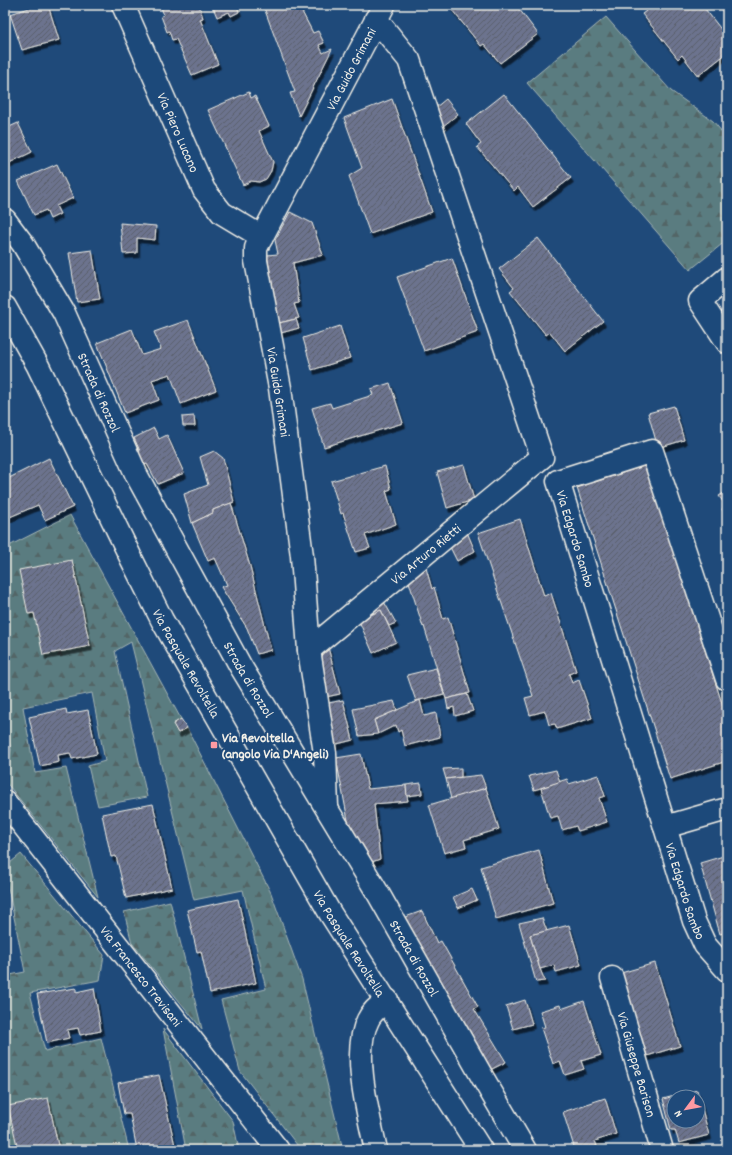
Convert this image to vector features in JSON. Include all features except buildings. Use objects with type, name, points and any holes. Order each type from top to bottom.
[{"type":"street","name":"Via Piero Lucano","points":[[123,5],[204,190],[222,213],[262,237]]},
{"type":"street","name":"Via Guido Grimani","points":[[327,809],[325,753],[309,650],[302,556],[280,388],[256,261],[256,248],[380,12]]},
{"type":"street","name":"Via Arturo Rietti","points":[[309,650],[542,457],[409,60],[380,12]]},
{"type":"street","name":"Strada di Rozzol","points":[[5,220],[22,244],[64,313],[137,476],[241,667],[379,895],[480,1074],[525,1150]]},
{"type":"street","points":[[727,278],[700,301],[727,342]]},
{"type":"street","name":"Via Pasquale Revoltella","points":[[5,307],[38,366],[162,620],[330,913],[482,1150]]},
{"type":"street","name":"Via Edgardo Sambo","points":[[727,679],[652,451],[558,481],[694,921],[706,945],[727,970]]},
{"type":"street","name":"Via Francesco Trevisani","points":[[5,802],[278,1150]]},
{"type":"street","name":"Via Edgardo Sambo","points":[[665,827],[727,809]]},
{"type":"street","name":"Via Giuseppe Barison","points":[[612,978],[662,1150]]},
{"type":"street","points":[[376,1150],[364,1091],[361,1058],[362,1039],[368,1020],[377,1007],[387,1000]]},
{"type":"green space","points":[[606,17],[671,91],[713,121],[727,138],[727,240],[690,270],[527,83]]},
{"type":"green space","points":[[70,515],[181,719],[173,724],[178,733],[187,728],[271,893],[302,979],[343,1150],[301,1150],[240,1071],[221,1000],[266,989],[243,890],[194,900],[131,642],[115,651],[147,797],[98,806],[88,766],[105,761],[92,693],[23,707],[35,773],[66,768],[98,897],[5,781],[11,750],[5,720],[5,548]]},
{"type":"green space","points":[[21,854],[104,955],[100,980],[30,993],[45,1051],[101,1038],[129,1150],[5,1150],[5,976],[25,972],[5,867]]},
{"type":"green space","points":[[170,901],[202,1029],[132,943],[124,912]]},
{"type":"green space","points":[[163,1029],[233,1121],[239,1150],[186,1150]]},
{"type":"place","name":"Via Revoltella (angolo Via D'Angeli)","points":[[214,745]]}]
